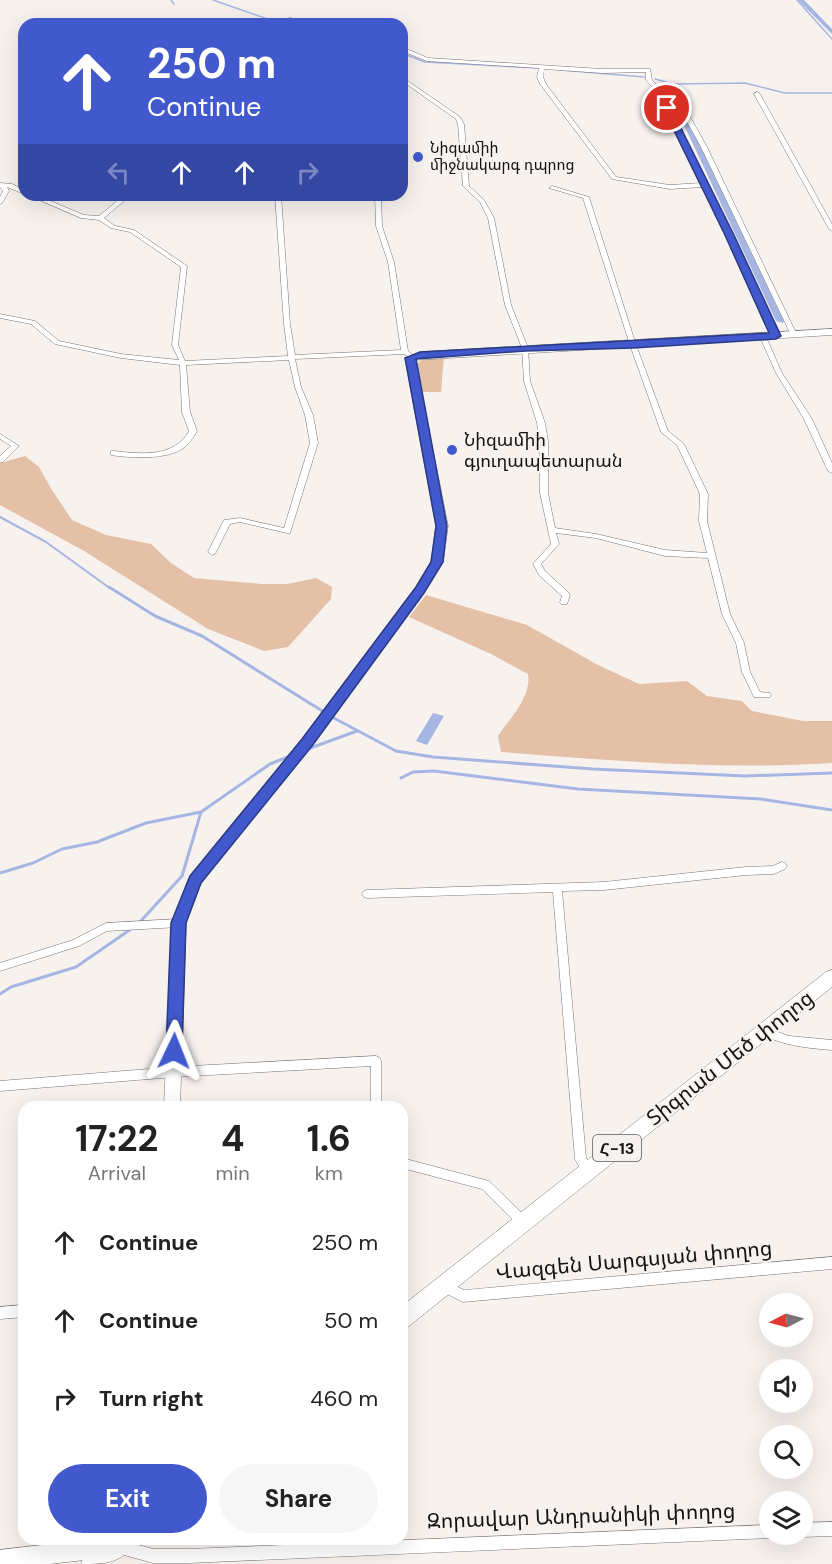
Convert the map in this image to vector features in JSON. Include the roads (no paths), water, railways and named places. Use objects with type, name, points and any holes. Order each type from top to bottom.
[{"type":"main road","points":[[172,1101],[178,923],[195,880],[307,742],[420,590],[437,562],[442,526],[409,354],[633,345],[832,332]]},
{"type":"main road","name":"Տիգրան Մեծ փողոց","points":[[408,1314],[522,1221],[832,977]]},
{"type":"main road","name":"Զորավար Անդրանիկի փողոց","points":[[0,1560],[106,1545]]},
{"type":"main road","points":[[92,1564],[117,1545]]},
{"type":"street","points":[[408,51],[427,59],[602,71],[648,70],[650,80],[657,89],[729,233],[776,336]]},
{"type":"street","points":[[542,66],[540,77],[543,84],[614,178],[670,187],[705,186]]},
{"type":"street","points":[[408,83],[458,118],[461,124],[466,186],[482,201],[490,218],[508,305],[525,348],[527,381],[541,423],[544,493],[555,544],[537,564],[542,573],[566,595],[564,602]]},
{"type":"street","points":[[657,89],[672,89],[704,147],[794,335]]},
{"type":"street","points":[[757,94],[832,229]]},
{"type":"street","points":[[0,202],[6,194],[2,185],[10,185],[18,189]]},
{"type":"street","points":[[552,188],[586,197],[633,345],[664,432],[680,444],[704,495],[703,521],[711,556],[726,614],[740,644],[747,672],[757,695],[767,695]]},
{"type":"street","points":[[45,201],[84,217],[100,218],[113,227],[132,231],[184,266],[175,345],[183,363],[186,412],[193,431],[188,440],[172,451],[129,455],[114,453]]},
{"type":"street","points":[[100,218],[121,201]]},
{"type":"street","points":[[212,552],[227,522],[240,520],[288,531],[314,443],[309,415],[298,387],[292,359],[287,324],[278,201]]},
{"type":"street","points":[[0,307],[2,316],[33,322],[57,343],[122,356],[183,363],[409,354],[392,262],[379,226],[378,201]]},
{"type":"street","points":[[729,233],[744,232]]},
{"type":"street","points":[[763,337],[779,373],[808,419],[832,471]]},
{"type":"street","points":[[0,436],[15,446],[0,460]]},
{"type":"street","points":[[552,531],[596,536],[665,553],[711,556]]},
{"type":"street","points":[[367,894],[604,886],[774,870],[782,866]]},
{"type":"street","points":[[557,887],[581,1159],[588,1171]]},
{"type":"street","points":[[0,967],[76,943],[106,927],[123,928],[178,923]]},
{"type":"street","points":[[765,1030],[796,1043],[832,1046]]},
{"type":"street","points":[[0,1086],[174,1072],[376,1061],[376,1101]]},
{"type":"street","points":[[408,1165],[485,1185],[522,1221]]},
{"type":"street","name":"Վազգեն Սարգսյան փողոց","points":[[443,1286],[463,1296],[832,1263]]},
{"type":"street","points":[[0,1313],[18,1312]]},
{"type":"street","points":[[813,1529],[832,1528]]},
{"type":"street","name":"Զորավար Անդրանիկի փողոց","points":[[124,1545],[153,1560],[759,1532]]},
{"type":"water","points":[[433,713],[444,716],[427,745],[416,741]]},
{"type":"waterway","points":[[171,0],[174,4]]},
{"type":"waterway","points":[[213,0],[265,18]]},
{"type":"waterway","points":[[797,0],[832,39]]},
{"type":"waterway","points":[[801,0],[832,32]]},
{"type":"waterway","points":[[408,55],[425,62],[538,68]]},
{"type":"waterway","points":[[561,70],[644,77]]},
{"type":"waterway","points":[[655,79],[673,84],[745,83],[785,93],[832,93]]},
{"type":"waterway","points":[[665,89],[669,91],[679,108],[780,321]]},
{"type":"waterway","points":[[0,517],[46,542],[111,589]]},
{"type":"waterway","points":[[109,587],[155,616],[202,636],[324,712]]},
{"type":"waterway","points":[[330,716],[396,751],[433,757],[593,769],[745,776],[832,773]]},
{"type":"waterway","points":[[305,750],[357,731]]},
{"type":"waterway","points":[[201,812],[270,764],[290,756]]},
{"type":"waterway","points":[[401,778],[413,772],[434,771],[578,789],[761,799],[832,810]]},
{"type":"waterway","points":[[0,873],[33,863],[62,849],[97,842],[146,823],[201,812]]},
{"type":"waterway","points":[[139,923],[182,876],[201,812]]},
{"type":"waterway","points":[[0,994],[11,987],[76,967],[131,929]]},
{"type":"place","name":"Նիզամիի միջնակարգ դպրոց","points":[[418,157]]},
{"type":"place","name":"Նիզամիի գյուղապետարան","points":[[452,450]]}]
